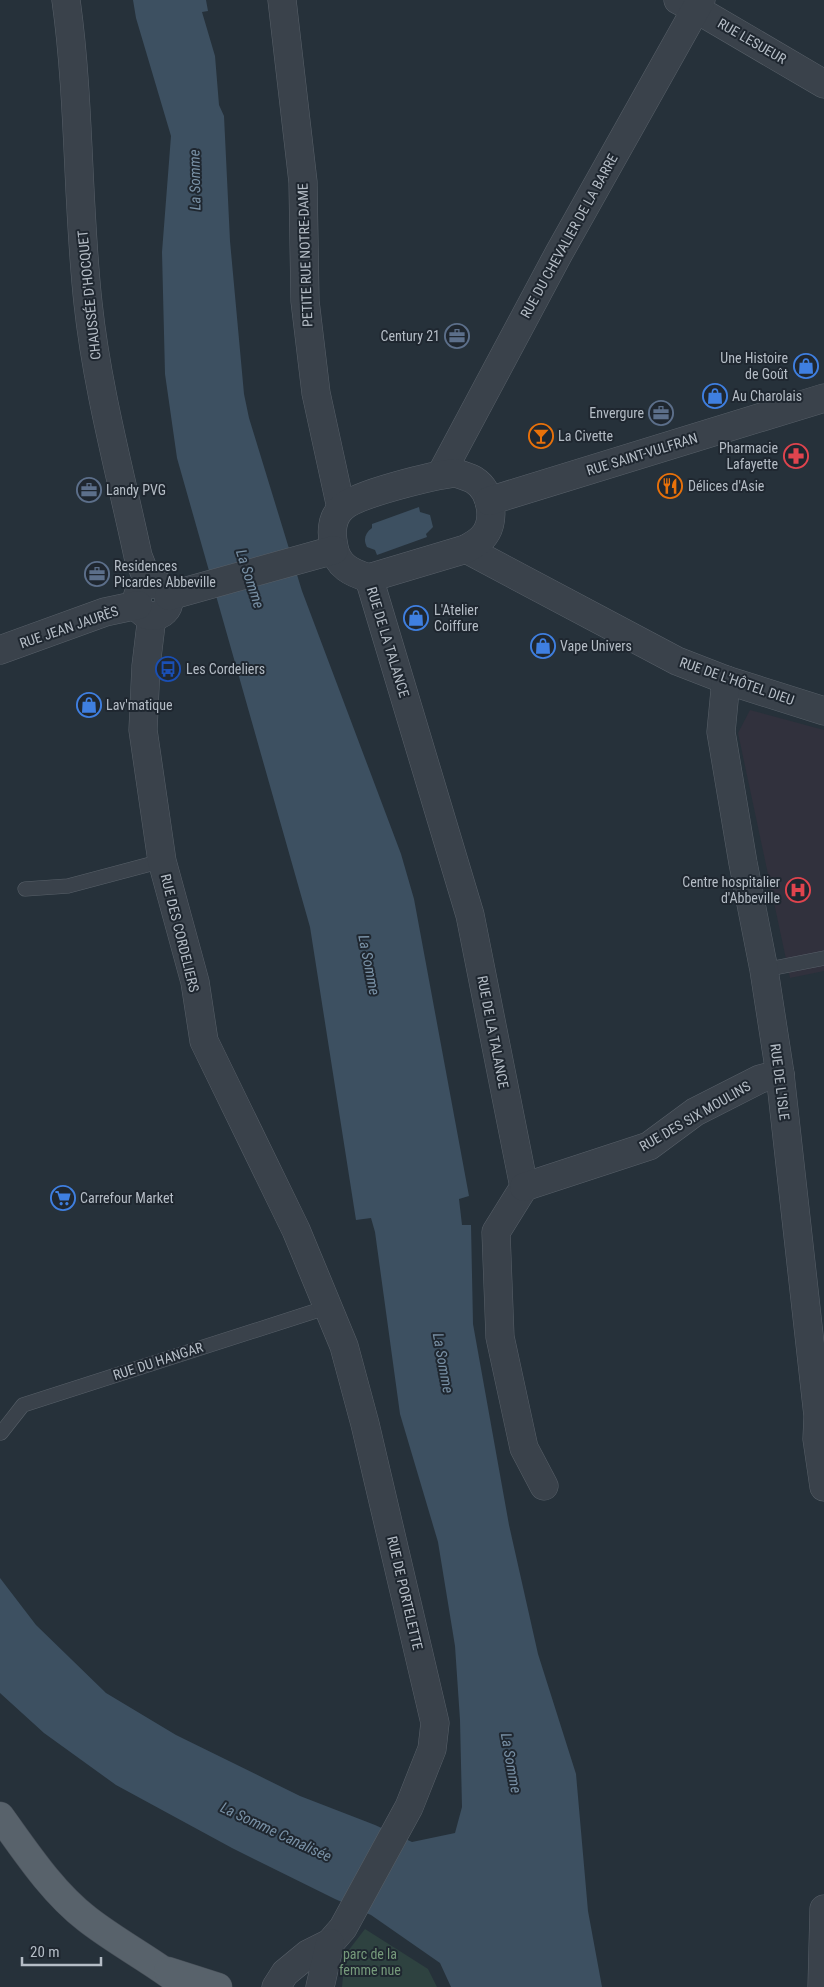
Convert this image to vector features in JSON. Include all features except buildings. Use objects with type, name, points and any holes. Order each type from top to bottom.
[{"type":"main road","points":[[0,1816],[67,1900],[86,1918],[136,1954],[165,1970],[186,1987]]},
{"type":"main road","points":[[165,1970],[218,1987]]},
{"type":"street","name":"CHAUSSÉE D'HOCQUET","points":[[66,0],[72,50],[88,302],[96,365],[138,556],[152,600]]},
{"type":"street","name":"PETITE RUE NOTRE-DAME","points":[[282,0],[303,182],[305,301],[316,393],[341,508]]},
{"type":"street","name":"RUE LESUEUR","points":[[692,3],[824,84]]},
{"type":"street","name":"RUE DU CHEVALIER DE LA BARRE","points":[[441,474],[692,3]]},
{"type":"street","name":"RUE SAINT-VULFRAN","points":[[489,501],[824,398]]},
{"type":"street","points":[[456,473],[474,480],[484,490],[489,501],[491,520],[483,537],[466,549],[369,578],[354,574],[340,564],[334,550],[331,527],[341,508],[356,498],[441,474],[456,473]]},
{"type":"street","name":"RUE DE L'HÔTEL DIEU","points":[[466,549],[677,660],[726,680],[824,711]]},
{"type":"street","name":"RUE JEAN JAURÈS","points":[[0,650],[105,612],[334,550]]},
{"type":"street","name":"RUE DE LA TALANCE","points":[[369,578],[470,915],[524,1187]]},
{"type":"street","name":"RUE DES CORDELIERS","points":[[152,600],[143,730],[162,861],[195,982],[204,1041],[296,1230]]},
{"type":"street","name":"RUE DE L'ISLE","points":[[726,680],[721,732],[742,862],[764,970],[780,1074],[818,1416],[824,1487]]},
{"type":"street","name":"RUE DES SIX MOULINS","points":[[524,1187],[649,1146],[695,1112],[760,1079],[780,1074]]},
{"type":"street","points":[[524,1187],[496,1232],[500,1337],[524,1448],[544,1486]]},
{"type":"street","name":"RUE DE PORTELETTE","points":[[296,1230],[344,1346],[365,1424],[435,1723],[432,1749],[409,1807],[336,1935],[320,1987]]},
{"type":"street","points":[[822,1987],[824,1909]]},
{"type":"street","points":[[276,1987],[285,1973],[336,1935]]},
{"type":"lane","points":[[25,889],[68,886],[162,861]]},
{"type":"lane","points":[[764,970],[824,958]]},
{"type":"lane","name":"RUE DU HANGAR","points":[[1,1433],[23,1405],[328,1307]]},
{"type":"shaded area","name":"Centre hospitalier d'Abbeville","points":[[750,710],[824,730],[824,971],[790,978],[738,733]]},
{"type":"green space","name":"parc de la femme nue","points":[[365,1929],[428,1969],[437,1987],[342,1987],[345,1955]]},
{"type":"water","points":[[133,0],[206,0],[208,11],[202,12],[215,56],[219,105],[224,116],[230,241],[244,394],[249,418],[302,591],[401,854],[414,899],[469,1196],[459,1199],[462,1225],[471,1225],[473,1324],[509,1525],[538,1654],[576,1774],[588,1911],[602,1987],[451,1987],[440,1963],[371,1915],[232,1848],[116,1785],[44,1733],[0,1693],[0,1578],[36,1625],[106,1693],[176,1735],[300,1796],[375,1825],[412,1842],[455,1833],[462,1807],[460,1720],[455,1646],[438,1542],[400,1414],[375,1232],[371,1218],[356,1220],[310,927],[177,458],[165,374],[162,252],[171,136],[136,18]]},
{"type":"water","points":[[419,507],[420,512],[430,515],[433,527],[426,534],[427,537],[377,555],[375,550],[367,547],[365,537],[372,528],[372,524]]},
{"type":"place","name":"Century 21","points":[[457,336]]},
{"type":"place","name":"Une Histoire de Goût","points":[[806,366]]},
{"type":"place","name":"Au Charolais","points":[[715,396]]},
{"type":"place","name":"Envergure","points":[[661,413]]},
{"type":"place","name":"La Civette","points":[[541,436]]},
{"type":"place","name":"Pharmacie Lafayette","points":[[796,456]]},
{"type":"place","name":"Délices d'Asie","points":[[670,486]]},
{"type":"place","name":"Landy PVG","points":[[89,490]]},
{"type":"place","name":"Residences Picardes Abbeville","points":[[97,574]]},
{"type":"place","name":"L'Atelier Coiffure","points":[[416,618]]},
{"type":"place","name":"Vape Univers","points":[[543,646]]},
{"type":"place","name":"Les Cordeliers","points":[[168,669]]},
{"type":"place","name":"Lav'matique","points":[[89,705]]},
{"type":"place","name":"Centre hospitalier d'Abbeville","points":[[798,890]]},
{"type":"place","name":"Carrefour Market","points":[[63,1198]]},
{"type":"water label","name":"La Somme","points":[[195,180]]},
{"type":"water label","name":"La Somme","points":[[250,579]]},
{"type":"water label","name":"La Somme","points":[[369,965]]},
{"type":"water label","name":"La Somme","points":[[443,1363]]},
{"type":"water label","name":"La Somme","points":[[511,1763]]},
{"type":"water label","name":"La Somme Canalisée","points":[[276,1832]]}]
